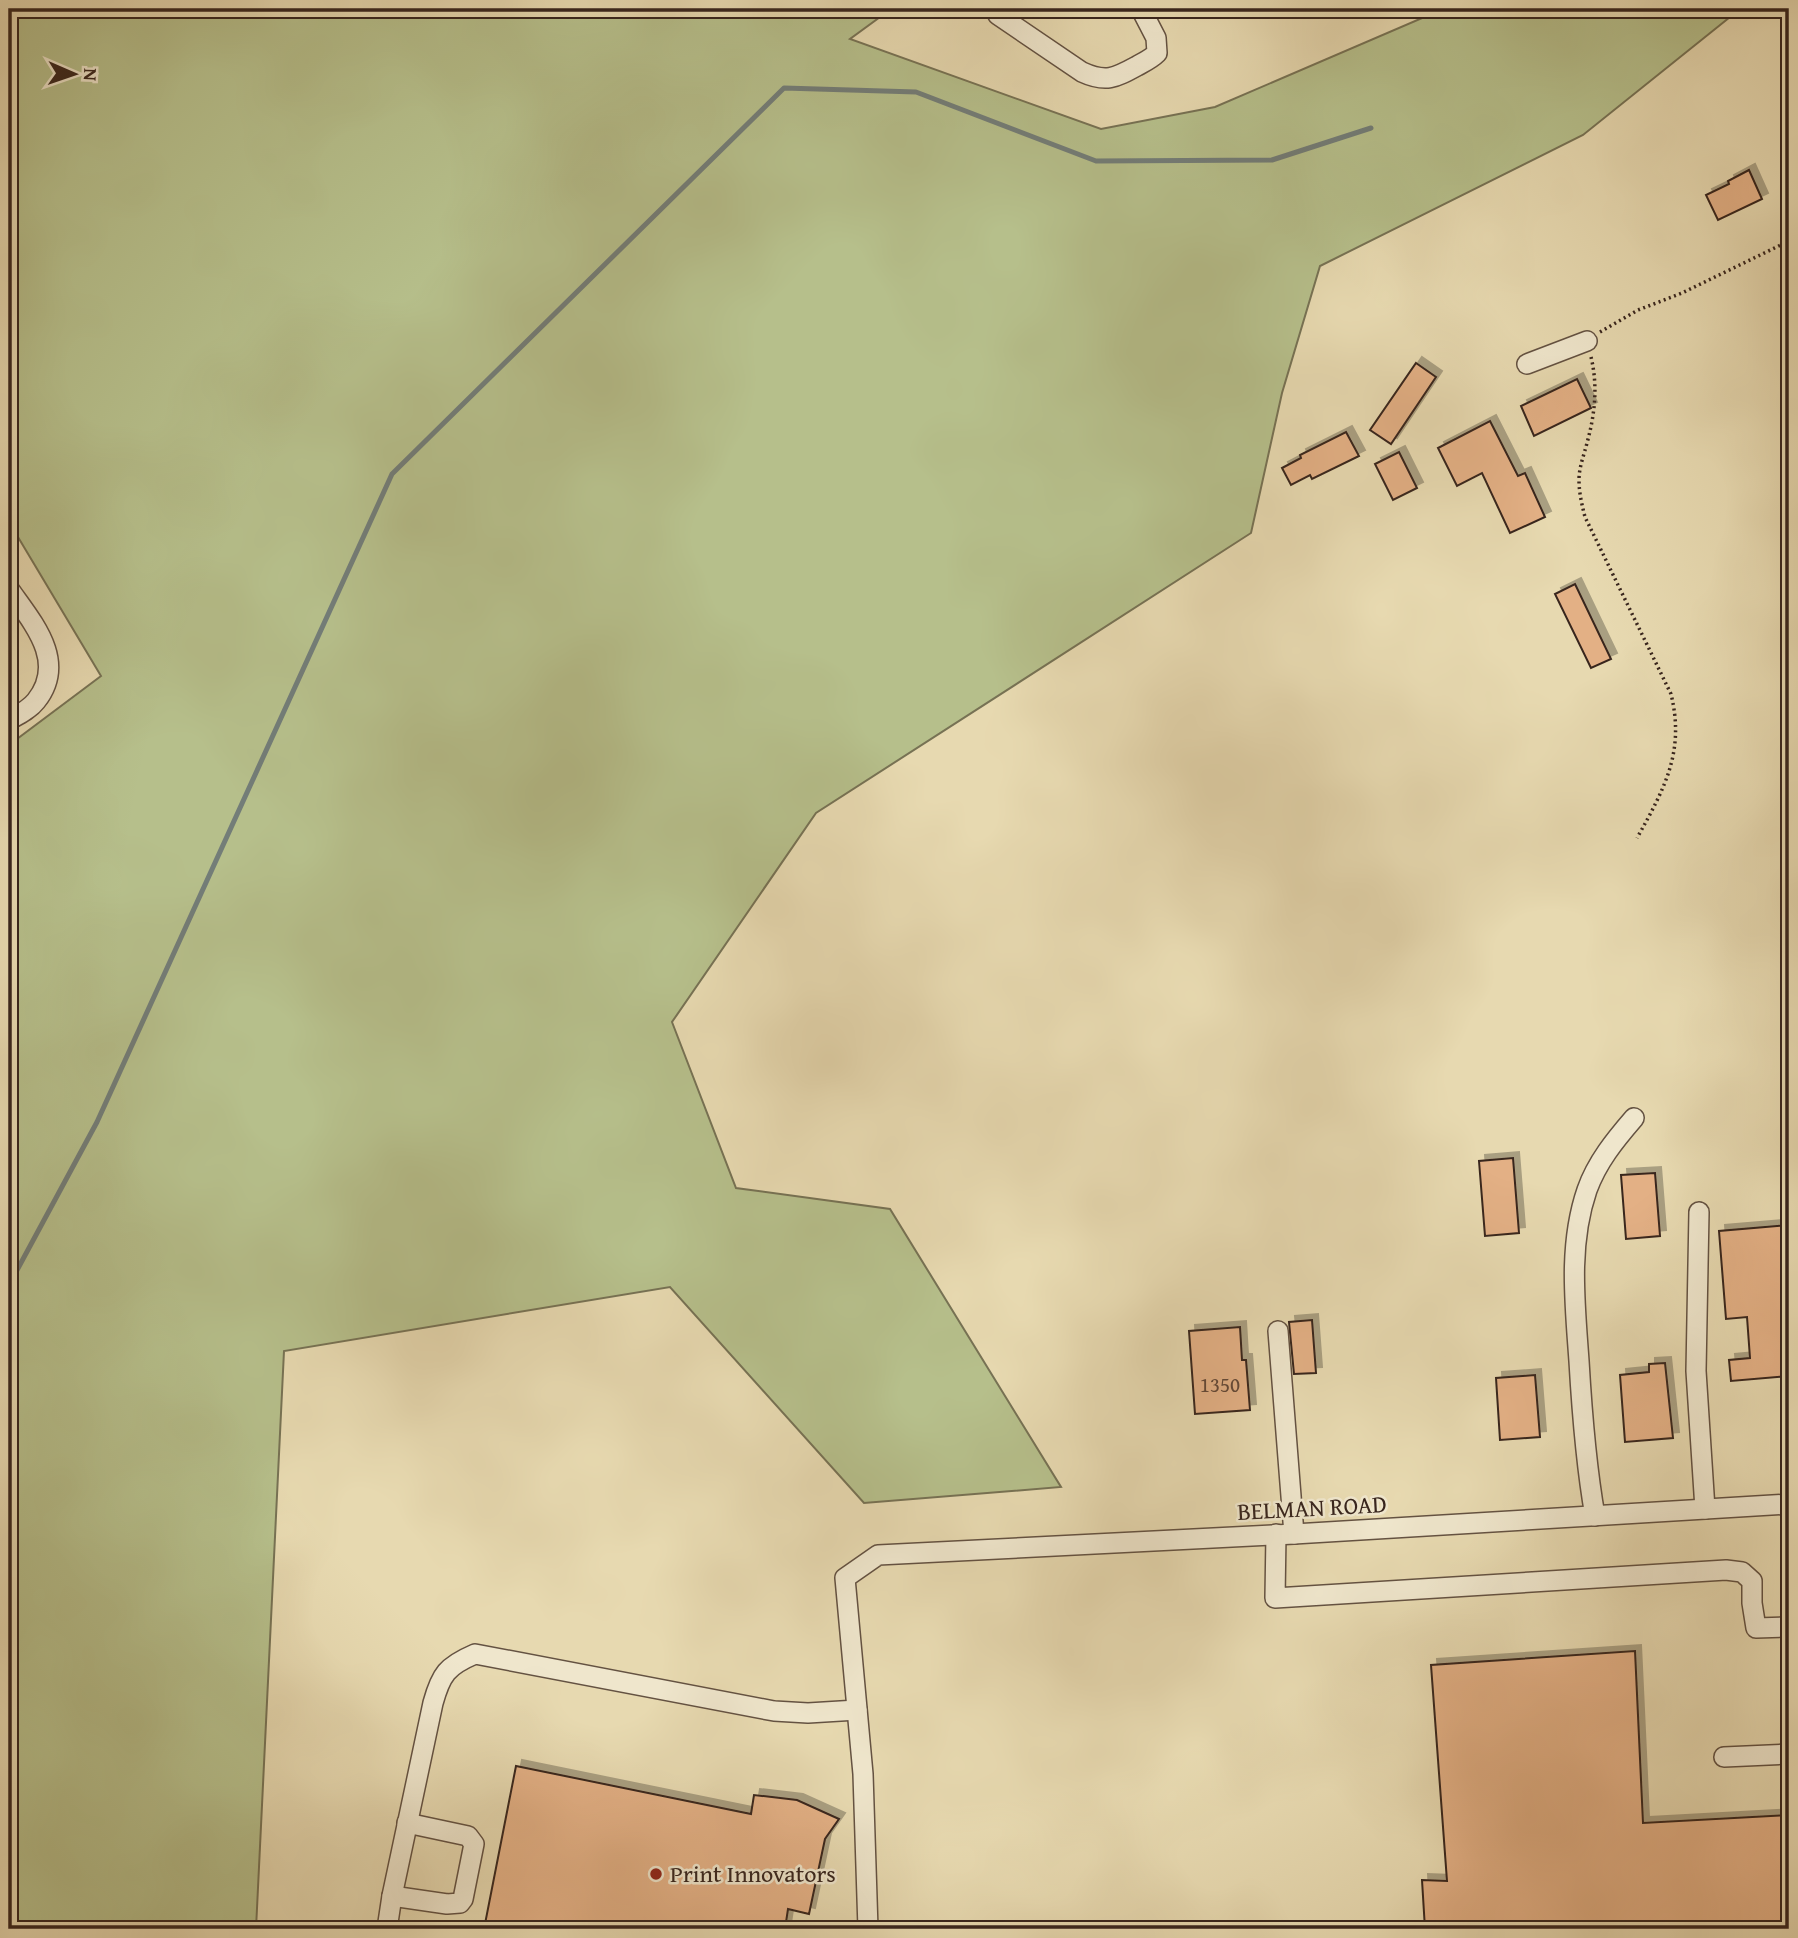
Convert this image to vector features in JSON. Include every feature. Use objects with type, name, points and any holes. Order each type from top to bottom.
[{"type":"street","points":[[995,9],[998,15],[1082,72],[1105,79],[1118,77],[1157,53],[1156,38],[1142,9]]},
{"type":"street","points":[[1527,365],[1587,341]]},
{"type":"street","points":[[9,720],[36,701],[44,687],[49,657],[45,642],[11,598]]},
{"type":"street","points":[[1595,1516],[1581,1399],[1574,1292],[1575,1254],[1587,1190],[1599,1164],[1634,1118]]},
{"type":"street","points":[[1699,1212],[1696,1371],[1705,1509]]},
{"type":"street","points":[[1278,1331],[1285,1534],[1275,1598],[1726,1570],[1742,1572],[1752,1581],[1756,1628],[1789,1628]]},
{"type":"street","name":"BELMAN ROAD","points":[[857,1710],[845,1578],[878,1555],[1789,1504]]},
{"type":"street","points":[[387,1929],[407,1823],[439,1681],[454,1663],[475,1654],[774,1712],[857,1710],[863,1774],[868,1929]]},
{"type":"street","points":[[1724,1757],[1789,1754]]},
{"type":"street","points":[[392,1896],[455,1904],[463,1899],[473,1840],[468,1836],[407,1823]]},
{"type":"path","points":[[1637,838],[1650,816],[1675,754],[1676,715],[1671,694],[1585,517],[1581,501],[1581,463],[1593,416],[1595,389],[1587,341],[1638,310],[1682,293],[1789,241]]},
{"type":"green space","points":[[9,9],[891,9],[850,39],[1101,129],[1215,107],[1443,9],[1740,9],[1583,135],[1320,266],[1282,393],[1251,533],[816,813],[672,1022],[736,1188],[890,1209],[1061,1487],[864,1503],[670,1287],[284,1351],[256,1929],[9,1929],[9,745],[101,676],[9,522]]},
{"type":"building","points":[[1749,170],[1762,199],[1718,220],[1706,195]]},
{"type":"building","points":[[1416,363],[1436,377],[1391,444],[1370,430]]},
{"type":"building","points":[[1577,379],[1591,408],[1534,436],[1521,406]]},
{"type":"building","points":[[1490,421],[1518,476],[1525,473],[1545,517],[1510,533],[1482,473],[1457,486],[1438,448]]},
{"type":"building","points":[[1346,432],[1359,456],[1312,479],[1310,475],[1291,485],[1282,468],[1301,458],[1300,455]]},
{"type":"building","points":[[1399,452],[1417,488],[1393,500],[1375,464]]},
{"type":"building","points":[[1575,584],[1611,659],[1591,668],[1555,594]]},
{"type":"building","points":[[1513,1158],[1519,1233],[1485,1236],[1479,1161]]},
{"type":"building","points":[[1655,1173],[1660,1236],[1626,1239],[1621,1175]]},
{"type":"building","points":[[1789,1225],[1789,1376],[1731,1381],[1729,1360],[1750,1358],[1747,1317],[1726,1319],[1719,1231]]},
{"type":"building","points":[[1312,1320],[1316,1373],[1294,1374],[1289,1322]]},
{"type":"building","points":[[1240,1327],[1250,1410],[1195,1414],[1189,1331]]},
{"type":"building","points":[[1665,1363],[1673,1438],[1625,1442],[1620,1375],[1649,1372],[1649,1364]]},
{"type":"building","points":[[1535,1375],[1540,1437],[1500,1440],[1496,1378]]},
{"type":"building","points":[[1635,1651],[1643,1823],[1789,1815],[1789,1929],[1425,1929],[1422,1880],[1447,1881],[1431,1665]]},
{"type":"building","name":"Print Innovators","points":[[516,1766],[751,1814],[754,1795],[797,1800],[839,1819],[825,1839],[809,1914],[788,1909],[785,1929],[484,1929]]},
{"type":"waterway","points":[[9,1285],[97,1122],[392,474],[784,88],[916,92],[1096,161],[1272,160],[1371,128]]},
{"type":"place","name":"Print Innovators","points":[[656,1874]]}]
